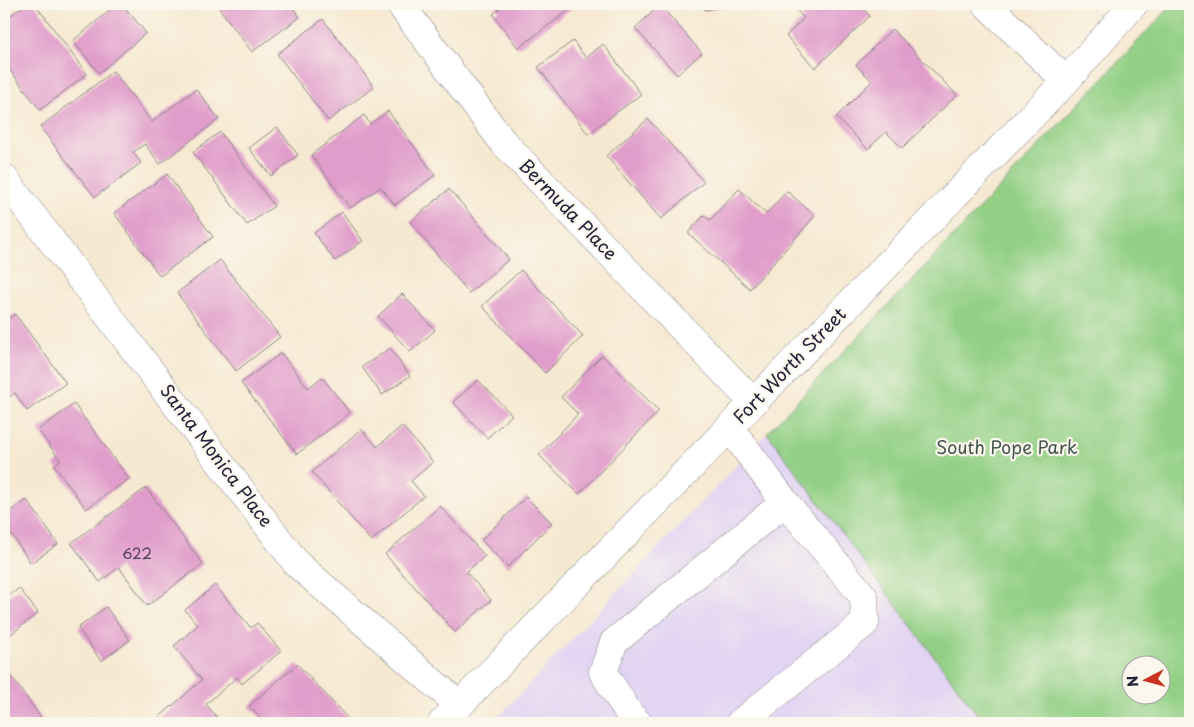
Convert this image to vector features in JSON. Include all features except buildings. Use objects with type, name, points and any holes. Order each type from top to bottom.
[{"type":"street","name":"Bermuda Place","points":[[400,4],[503,142],[753,402]]},
{"type":"street","points":[[986,4],[1066,81]]},
{"type":"street","name":"Fort Worth Street","points":[[451,714],[1066,81],[1134,4]]},
{"type":"street","name":"Santa Monica Place","points":[[4,178],[297,564],[451,714]]},
{"type":"street","points":[[730,428],[785,502],[864,597],[865,624],[740,723]]},
{"type":"street","points":[[629,721],[603,672],[614,642],[785,502]]},
{"type":"shaded area","points":[[767,433],[984,723],[490,723],[503,712]]},
{"type":"green space","name":"South Pope Park","points":[[1173,4],[1190,4],[1190,723],[984,723],[767,433]]}]
